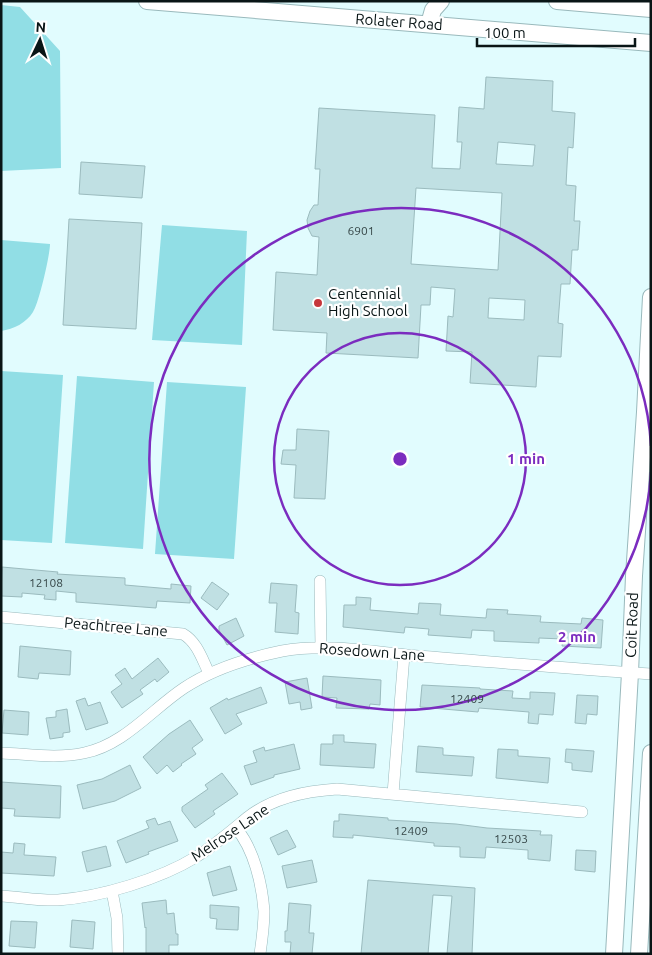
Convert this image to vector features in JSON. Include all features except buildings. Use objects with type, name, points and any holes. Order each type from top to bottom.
[{"type":"main road","name":"Rolater Road","points":[[147,1],[307,8],[429,24],[651,44]]},
{"type":"main road","points":[[429,24],[433,10],[441,1]]},
{"type":"main road","points":[[557,1],[651,9]]},
{"type":"main road","name":"Coit Road","points":[[614,954],[634,576],[648,419],[651,297]]},
{"type":"main road","points":[[639,954],[651,753]]},
{"type":"street","points":[[320,581],[322,648]]},
{"type":"street","name":"Peachtree Lane","points":[[1,617],[183,634],[194,644],[209,673]]},
{"type":"street","name":"Rosedown Lane","points":[[1,752],[56,756],[86,753],[107,745],[129,732],[184,688],[209,673],[268,655],[309,648],[346,648],[404,655],[651,674]]},
{"type":"street","points":[[393,794],[404,655]]},
{"type":"street","name":"Melrose Lane","points":[[1,896],[57,900],[112,891],[177,867],[197,856],[256,811],[287,797],[304,793],[338,789],[582,812]]},
{"type":"street","points":[[236,828],[250,852],[261,889],[264,912],[260,954]]},
{"type":"street","points":[[112,891],[117,918],[118,954]]},
{"type":"shaded area","points":[[1,5],[20,7],[60,51],[61,168],[1,171]]},
{"type":"shaded area","points":[[162,225],[247,231],[242,345],[152,340]]},
{"type":"shaded area","points":[[1,240],[50,244],[44,279],[33,312],[19,325],[1,331]]},
{"type":"shaded area","points":[[1,371],[63,375],[52,543],[1,540]]},
{"type":"shaded area","points":[[77,376],[154,382],[143,549],[65,543]]},
{"type":"shaded area","points":[[167,382],[246,387],[234,559],[155,554]]},
{"type":"place","name":"Centennial High School","points":[[318,303]]}]
